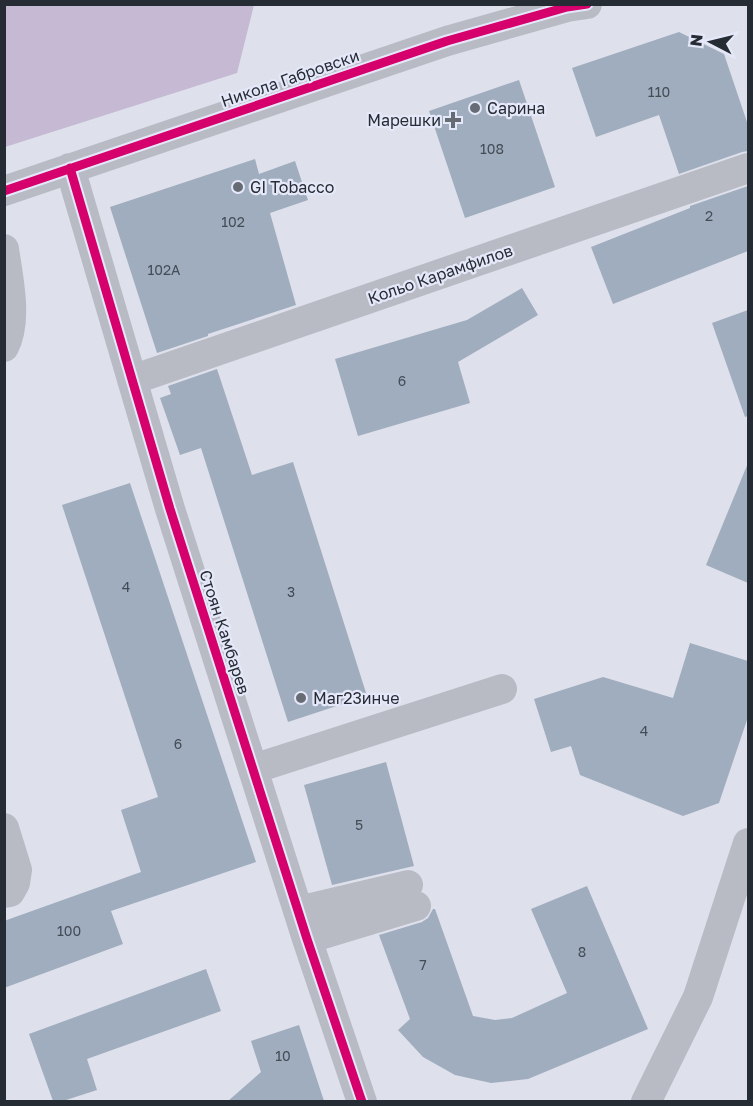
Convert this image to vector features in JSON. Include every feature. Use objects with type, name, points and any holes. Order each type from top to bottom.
[{"type":"street","name":"Никола Габровски","points":[[4,191],[447,41],[567,7],[587,4]]},
{"type":"street","name":"Стоян Камбарев","points":[[70,168],[170,509],[302,925],[362,1101]]},
{"type":"street","name":"Кольо Карамфилов","points":[[132,380],[748,168]]},
{"type":"street","points":[[4,249],[11,312],[8,339],[4,347]]},
{"type":"street","points":[[253,769],[502,689]]},
{"type":"street","points":[[4,828],[16,870],[15,883],[10,892],[4,893]]},
{"type":"street","points":[[646,1101],[698,997],[748,843]]},
{"type":"street","points":[[302,925],[412,896]]},
{"type":"shaded area","points":[[5,4],[254,5],[237,73],[5,147]]},
{"type":"building","points":[[679,32],[724,54],[748,125],[748,151],[679,174],[659,115],[596,137],[572,68]]},
{"type":"building","points":[[519,80],[555,187],[465,218],[429,111]]},
{"type":"building","points":[[255,159],[259,174],[295,161],[308,200],[270,213],[296,305],[157,353],[110,207]]},
{"type":"building","points":[[748,186],[748,251],[613,304],[591,247],[690,208],[690,206]]},
{"type":"building","points":[[522,288],[538,315],[458,362],[470,403],[358,436],[335,359],[467,320]]},
{"type":"building","points":[[748,310],[748,416],[745,417],[712,323]]},
{"type":"building","points":[[217,369],[252,475],[293,462],[367,696],[288,722],[201,448],[180,455],[160,398],[171,394],[168,386]]},
{"type":"building","points":[[748,463],[748,583],[706,565]]},
{"type":"building","points":[[130,483],[256,862],[111,911],[123,944],[4,988],[4,921],[141,872],[121,810],[158,797],[62,505]]},
{"type":"building","points":[[690,643],[748,661],[748,717],[719,803],[683,816],[580,775],[571,746],[551,752],[534,699],[603,677],[673,698]]},
{"type":"building","points":[[386,762],[414,866],[332,885],[304,785]]},
{"type":"building","points":[[587,886],[648,1029],[528,1079],[491,1083],[455,1075],[423,1057],[398,1030],[410,1019],[379,935],[422,922],[435,909],[473,1016],[495,1020],[512,1018],[567,993],[531,909]]},
{"type":"building","points":[[206,969],[221,1011],[87,1059],[97,1090],[63,1101],[53,1101],[29,1034]]},
{"type":"building","points":[[299,1025],[324,1101],[228,1101],[261,1072],[251,1041]]},
{"type":"cycle path","points":[[4,191],[447,41],[567,7],[587,4]]},
{"type":"cycle path","points":[[70,168],[170,509],[307,939],[362,1102]]},
{"type":"place","name":"Сарина","points":[[475,108]]},
{"type":"place","name":"Марешки","points":[[453,120]]},
{"type":"place","name":"GI Tobacco","points":[[238,187]]},
{"type":"place","name":"Маг23инче","points":[[301,698]]}]
